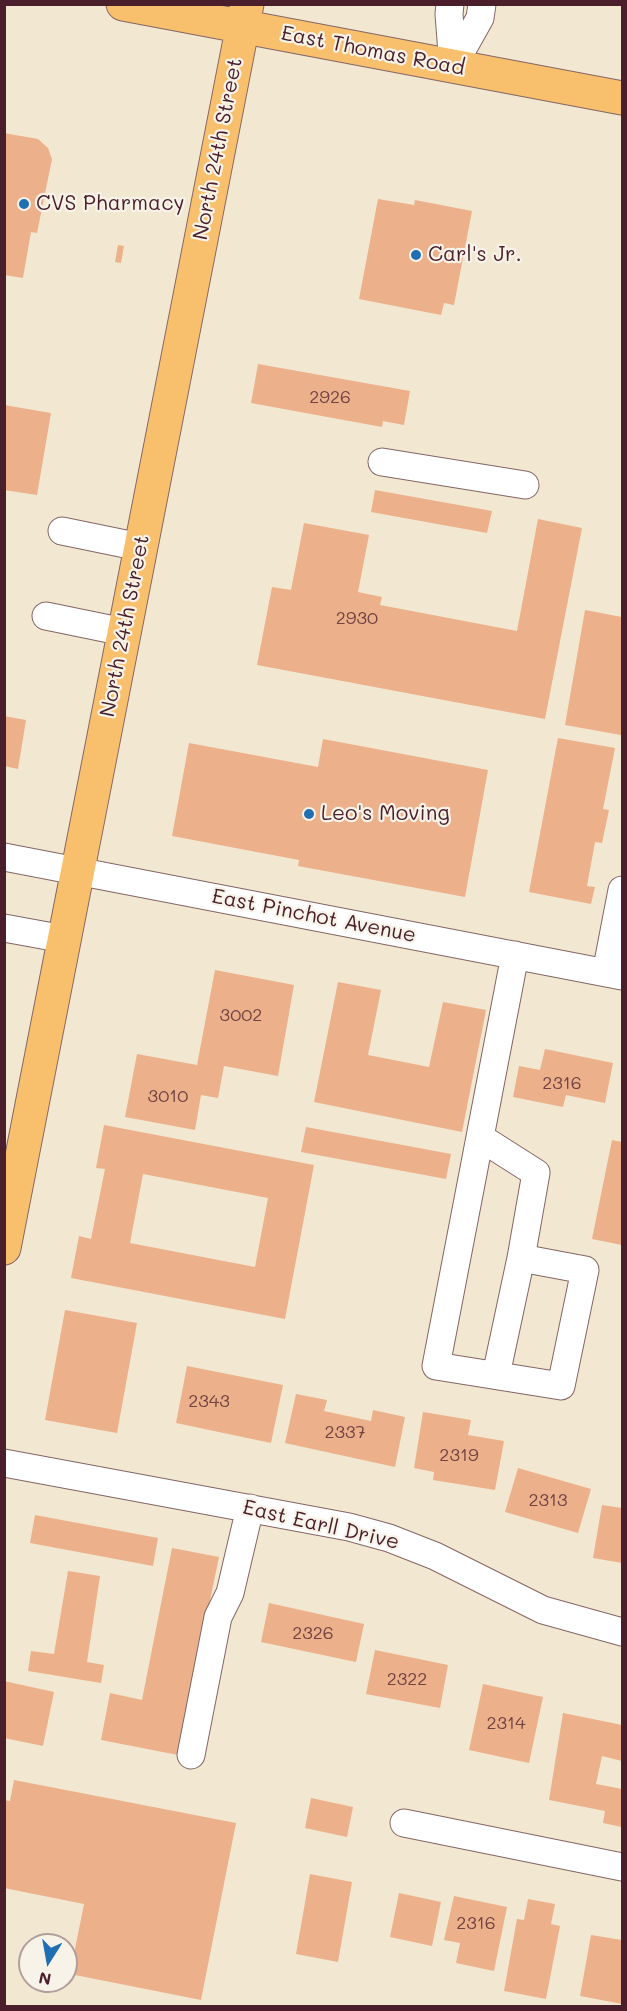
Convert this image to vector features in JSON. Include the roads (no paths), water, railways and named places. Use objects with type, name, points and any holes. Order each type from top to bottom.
[{"type":"main road","name":"East Thomas Road","points":[[142,6],[245,16],[453,66],[622,98]]},
{"type":"main road","name":"North 24th Street","points":[[4,1248],[245,16]]},
{"type":"street","points":[[450,4],[448,14],[453,66]]},
{"type":"street","points":[[453,66],[480,18],[482,4]]},
{"type":"street","points":[[382,462],[525,485]]},
{"type":"street","points":[[62,531],[140,547]]},
{"type":"street","points":[[46,616],[124,632]]},
{"type":"street","name":"East Pinchot Avenue","points":[[4,857],[614,974]]},
{"type":"street","points":[[614,974],[622,890]]},
{"type":"street","points":[[4,928],[64,939]]},
{"type":"street","points":[[515,955],[436,1366],[561,1386],[585,1270],[521,1258]]},
{"type":"street","points":[[481,1138],[536,1173],[496,1376]]},
{"type":"street","name":"East Earll Drive","points":[[4,1463],[349,1527],[389,1538],[435,1556],[543,1610],[574,1621],[622,1632]]},
{"type":"street","points":[[191,1755],[218,1617],[230,1593],[250,1508]]},
{"type":"street","points":[[404,1823],[622,1867]]},
{"type":"place","name":"CVS Pharmacy","points":[[24,204]]},
{"type":"place","name":"Carl's Jr.","points":[[416,255]]},
{"type":"place","name":"Leo's Moving","points":[[309,814]]}]
